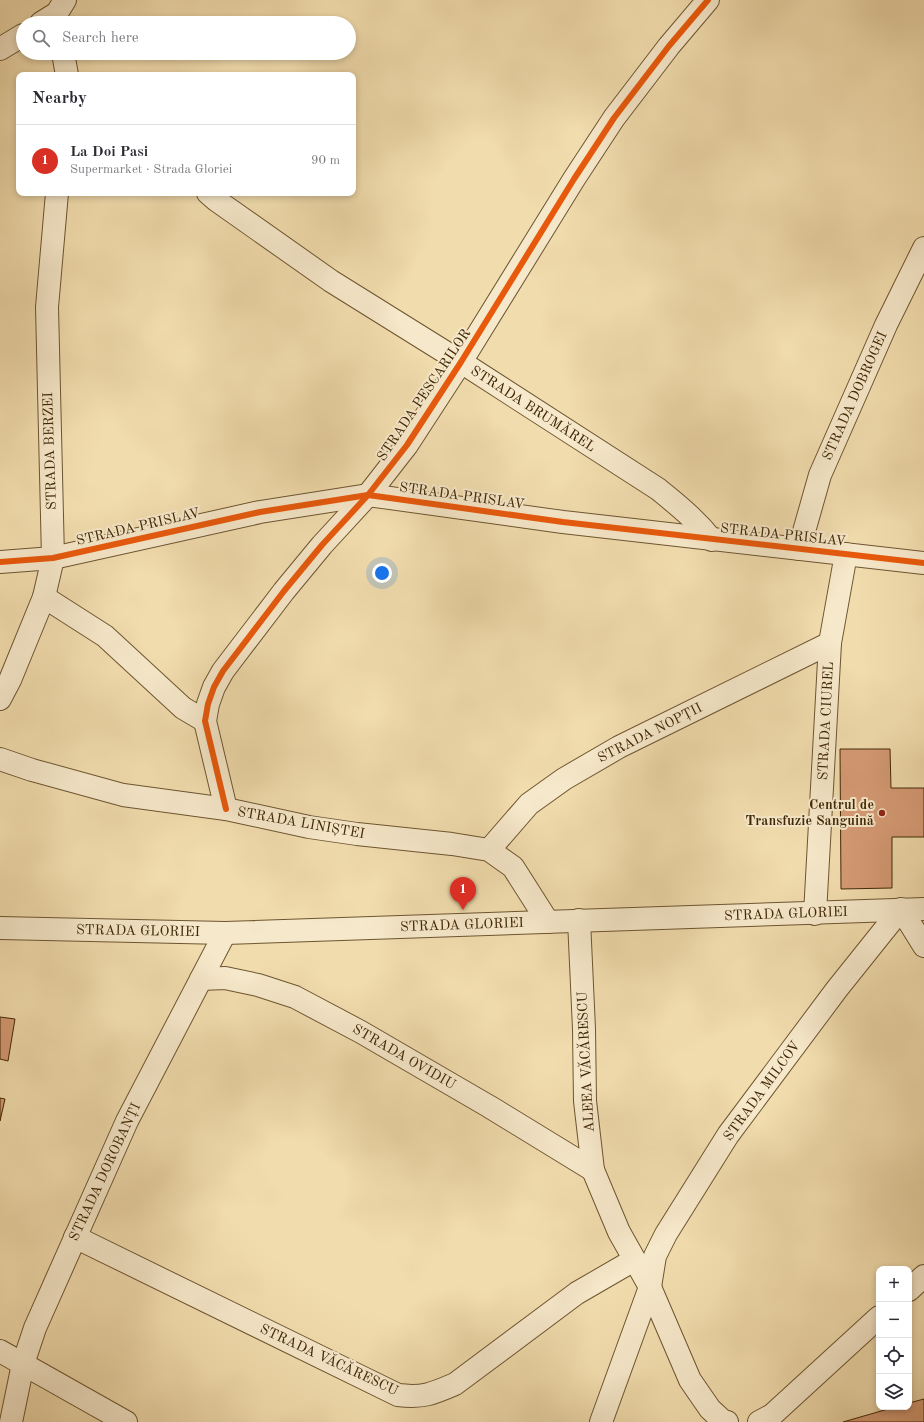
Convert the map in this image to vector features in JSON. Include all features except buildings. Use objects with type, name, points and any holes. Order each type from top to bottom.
[{"type":"street","name":"STRADA PESCARILOR","points":[[226,809],[205,721],[208,704],[214,687],[223,671],[303,568],[368,495],[407,445],[461,362],[574,179],[614,118],[669,46],[708,0]]},
{"type":"street","points":[[0,50],[16,40]]},
{"type":"street","points":[[64,60],[66,72]]},
{"type":"street","name":"STRADA BERZEI","points":[[0,699],[10,680],[44,597],[53,558],[47,306],[57,196]]},
{"type":"street","name":"STRADA BRUMĂREL","points":[[211,196],[331,280],[658,489],[683,509],[701,526],[712,540]]},
{"type":"street","name":"STRADA DOBROGEI","points":[[799,549],[820,476],[886,325],[924,248]]},
{"type":"street","name":"STRADA PRISLAV","points":[[0,562],[53,558],[260,512],[368,495],[562,522],[924,563]]},
{"type":"street","name":"STRADA CIUREL","points":[[815,914],[830,644],[846,554]]},
{"type":"street","points":[[44,597],[105,636],[184,708],[205,721]]},
{"type":"street","name":"STRADA NOPȚII","points":[[489,850],[529,804],[564,779],[619,747],[830,644]]},
{"type":"street","name":"STRADA LINIȘTEI","points":[[0,759],[32,770],[123,795],[226,809],[309,827],[357,834],[452,844],[489,850],[513,867],[548,922]]},
{"type":"street","points":[[901,909],[924,946]]},
{"type":"street","name":"STRADA MILCOV","points":[[601,1422],[650,1287],[655,1256],[666,1234],[728,1135],[837,989],[901,909]]},
{"type":"street","name":"STRADA GLORIEI","points":[[0,928],[225,933],[579,920],[815,914],[924,909]]},
{"type":"street","name":"ALEEA VĂCĂRESCU","points":[[579,920],[584,1029],[585,1101],[593,1170],[619,1232],[650,1287],[690,1380],[710,1409],[726,1422]]},
{"type":"street","name":"STRADA DOROBANȚI","points":[[11,1422],[23,1364],[35,1328],[127,1121],[225,933]]},
{"type":"street","name":"STRADA OVIDIU","points":[[201,978],[224,978],[258,985],[295,997],[361,1032],[593,1170]]},
{"type":"street","name":"STRADA VĂCĂRESCU","points":[[75,1238],[398,1395],[416,1397],[437,1392],[455,1384],[577,1293],[634,1260]]},
{"type":"street","points":[[912,1287],[924,1276]]},
{"type":"street","points":[[759,1422],[772,1415],[876,1320]]},
{"type":"street","points":[[0,1352],[126,1422]]},
{"type":"cycle path","points":[[226,809],[205,721],[208,704],[214,687],[223,671],[284,591],[322,545],[368,495],[407,445],[461,362],[574,179],[614,118],[669,46],[708,0]]},
{"type":"cycle path","points":[[0,562],[53,558],[260,512],[368,495],[563,522],[924,563]]},
{"type":"place","name":"Centrul de Transfuzie Sanguină","points":[[882,813]]},
{"type":"place","name":"La Doi Pasi","points":[[463,910]]}]
